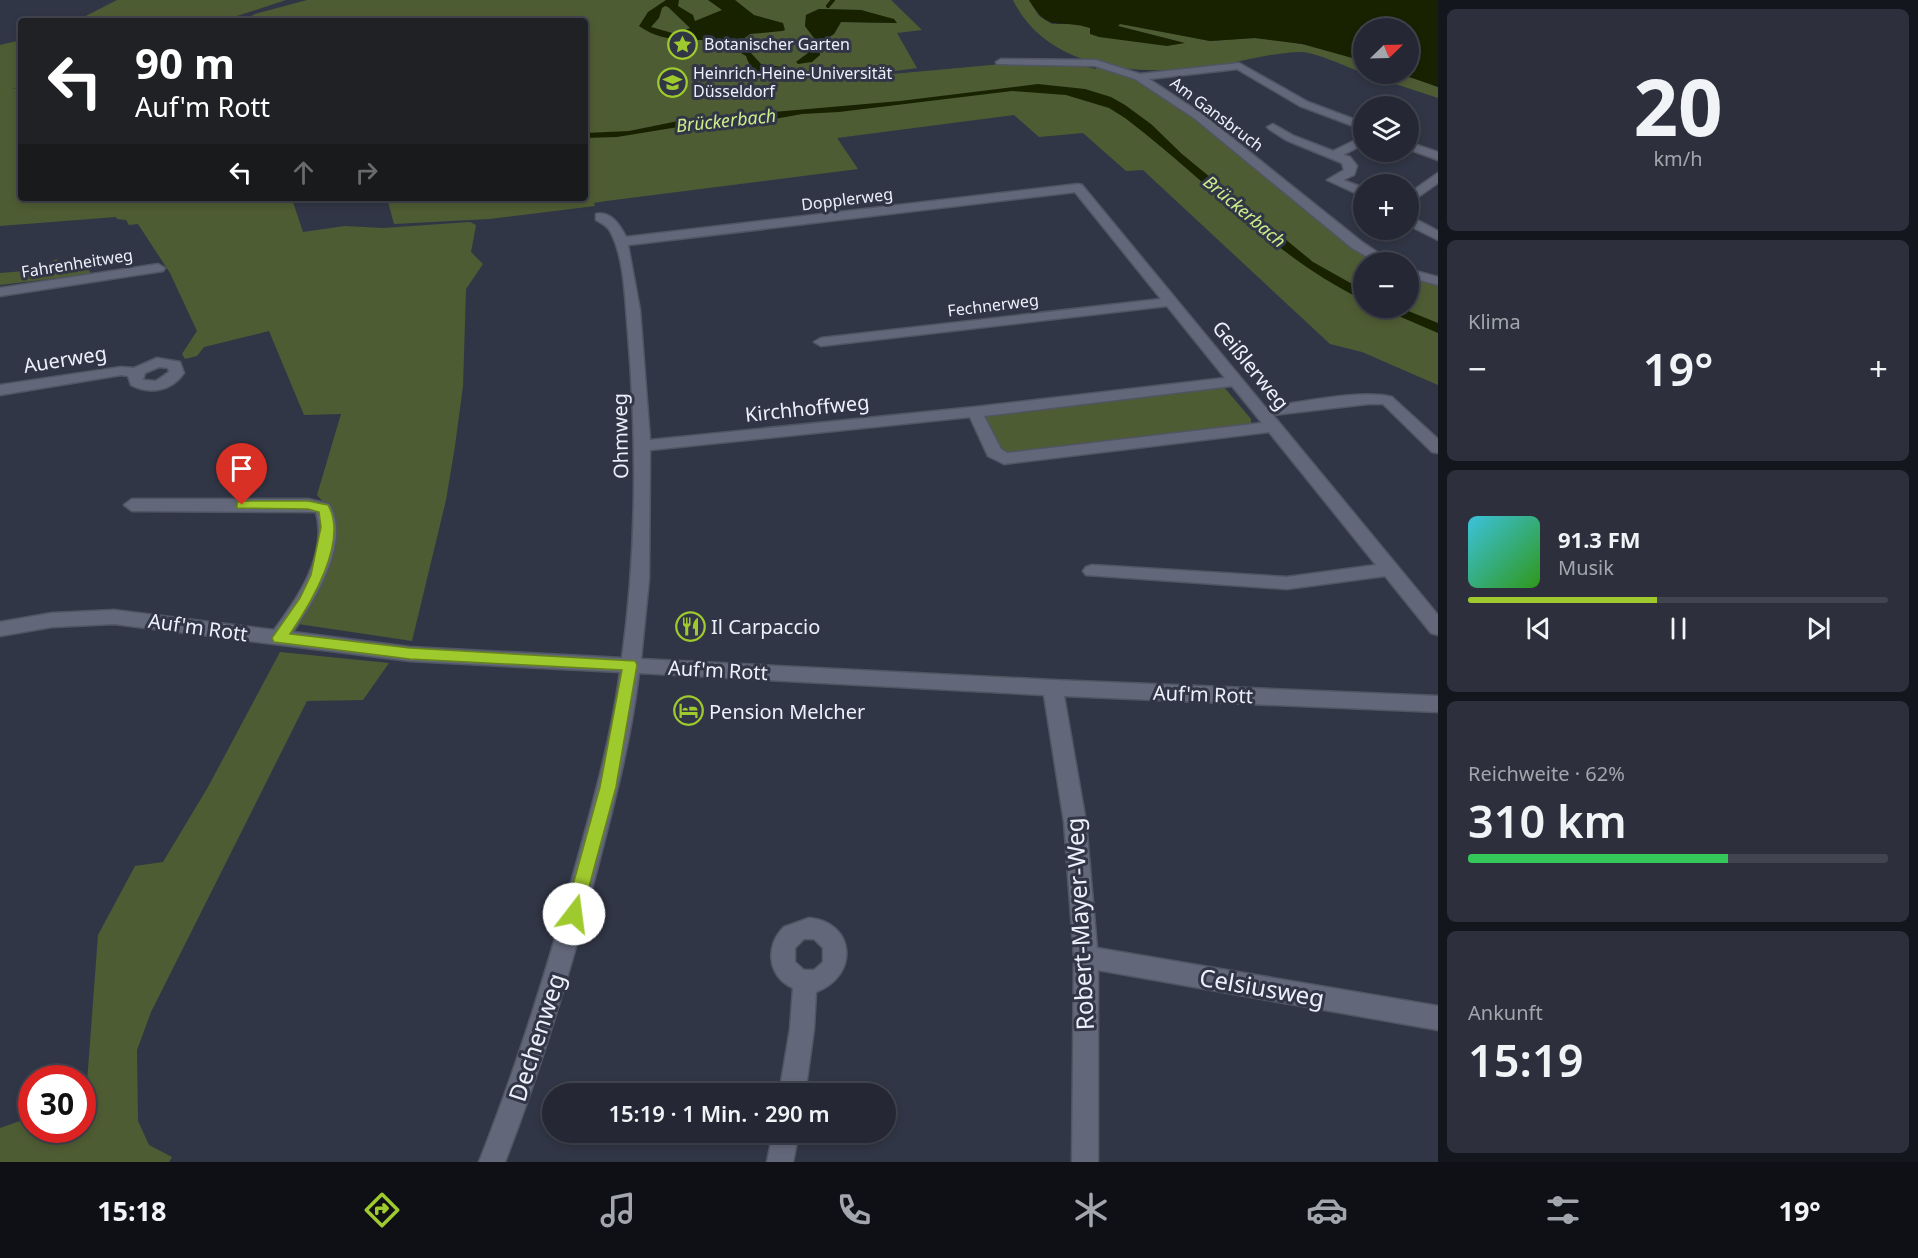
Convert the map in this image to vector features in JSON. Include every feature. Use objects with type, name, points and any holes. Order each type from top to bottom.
[{"type":"street","name":"Am Gansbruch","points":[[1001,62],[1096,63],[1139,77],[1183,105],[1369,252]]},
{"type":"street","points":[[1139,77],[1239,66],[1304,104],[1353,123]]},
{"type":"street","points":[[1273,127],[1290,138],[1346,160],[1351,166],[1350,172],[1329,183],[1353,191]]},
{"type":"street","points":[[1334,154],[1353,145]]},
{"type":"street","points":[[1419,149],[1438,156]]},
{"type":"street","points":[[1419,192],[1438,177]]},
{"type":"street","name":"Dopplerweg","points":[[619,242],[1078,188]]},
{"type":"street","name":"Geißlerweg","points":[[1078,188],[1438,628]]},
{"type":"street","name":"Ohmweg","points":[[600,217],[614,226],[619,242],[633,312],[643,409],[640,549],[630,665]]},
{"type":"street","points":[[1419,225],[1438,236]]},
{"type":"street","name":"Fahrenheitweg","points":[[0,292],[158,268]]},
{"type":"street","points":[[1419,276],[1438,281]]},
{"type":"street","name":"Fechnerweg","points":[[820,342],[1170,302]]},
{"type":"street","name":"Auerweg","points":[[0,390],[121,371],[136,373]]},
{"type":"street","name":"Kirchhoffweg","points":[[643,446],[975,412],[1235,381]]},
{"type":"street","points":[[1261,412],[1368,399],[1387,400],[1438,448]]},
{"type":"street","points":[[975,412],[994,452],[1004,459],[1272,427]]},
{"type":"street","points":[[132,505],[308,505],[323,508],[328,527],[318,575],[306,600],[279,638]]},
{"type":"street","points":[[1092,571],[1287,583],[1389,569]]},
{"type":"street","name":"Auf'm Rott","points":[[0,629],[52,620],[114,618],[410,654],[1053,688],[1438,704]]},
{"type":"street","name":"Dechenweg","points":[[492,1162],[508,1121],[566,945],[608,787],[630,665]]},
{"type":"street","name":"Robert-Mayer-Weg","points":[[1053,688],[1075,822],[1086,957],[1085,1162]]},
{"type":"street","name":"Celsiusweg","points":[[1086,957],[1438,1018]]},
{"type":"street","points":[[794,1083],[802,1029],[805,981]]},
{"type":"street","points":[[780,1162],[784,1143]]},
{"type":"shaded area","points":[[117,0],[286,0],[231,18],[82,18]]},
{"type":"shaded area","points":[[307,0],[891,0],[922,30],[897,33],[917,68],[837,79],[1002,64],[1079,65],[1095,69],[1100,66],[1135,77],[1165,95],[1365,252],[1353,252],[1353,318],[1419,318],[1419,278],[1438,284],[1438,385],[1362,352],[1330,344],[1143,170],[1126,171],[1083,133],[1039,137],[1014,115],[837,138],[858,169],[606,201],[594,203],[595,206],[489,219],[394,224],[388,201],[588,201],[588,18],[248,18]],"holes":[[[819,9],[861,10],[897,23],[841,22],[834,34],[819,43],[819,49],[797,61],[808,53],[814,38],[805,26],[806,15]]]},
{"type":"shaded area","points":[[1013,0],[1029,0],[1039,16],[1052,24],[1078,24],[1184,43],[1117,26],[1132,25],[1210,41],[1255,38],[1277,40],[1320,47],[1353,58],[1353,69],[1310,53],[1295,52],[1198,68],[1137,70],[1078,57],[1052,44],[1030,25]]},
{"type":"shaded area","points":[[18,41],[18,88],[11,89],[18,88],[18,201],[293,201],[303,232],[345,226],[383,228],[470,222],[476,225],[471,252],[483,264],[466,289],[463,386],[455,446],[446,500],[412,641],[298,624],[331,511],[317,495],[341,414],[304,415],[269,331],[204,347],[197,356],[185,359],[182,354],[197,331],[170,273],[138,224],[129,225],[126,220],[116,217],[0,226],[0,45]]},
{"type":"shaded area","points":[[1419,80],[1438,87],[1438,98],[1395,84],[1419,84]]},
{"type":"shaded area","points":[[57,259],[59,264],[88,268],[91,274],[0,285],[0,273],[24,271]]},
{"type":"shaded area","points":[[1223,386],[1251,419],[1251,424],[1002,455],[982,417],[985,414]]},
{"type":"shaded area","points":[[280,652],[389,663],[363,700],[307,701],[151,1012],[137,1050],[138,1121],[149,1145],[172,1157],[169,1162],[0,1162],[0,1128],[18,1122],[18,1143],[96,1143],[96,1065],[88,1065],[98,935],[135,866],[163,862],[208,787]]},
{"type":"water","points":[[666,0],[679,0],[678,6],[693,15],[695,21],[722,10],[708,0],[735,0],[754,15],[783,23],[785,30],[750,34],[737,44],[751,53],[761,64],[782,67],[783,72],[760,73],[752,67],[746,56],[729,46],[730,43],[661,37],[639,26],[648,12]],"holes":[[[668,7],[690,28],[676,34],[651,27],[659,18],[662,8]]]},
{"type":"water","points":[[1029,0],[1438,0],[1438,87],[1419,80],[1419,18],[1353,18],[1353,58],[1302,44],[1255,38],[1210,41],[1120,24],[1118,26],[1185,43],[1167,46],[1099,37],[1090,34],[1090,28],[1049,22],[1036,11]]},
{"type":"water","points":[[819,9],[861,10],[894,19],[897,23],[841,22],[834,34],[819,43],[820,55],[812,62],[798,64],[796,62],[808,53],[814,38],[805,26],[806,15]]},
{"type":"water","name":"Brückerbach","points":[[1038,84],[1085,89],[1111,97],[1151,124],[1182,154],[1313,262],[1353,284],[1353,295],[1330,282],[1269,239],[1125,118],[1109,108],[1066,95],[1012,91],[839,112],[802,114],[769,120],[703,123],[617,137],[588,138],[588,133],[629,131],[683,120],[900,101]]},
{"type":"water","points":[[1419,315],[1438,323],[1438,333],[1403,318],[1419,318]]},
{"type":"waterway","points":[[828,6],[833,0]]},
{"type":"place","name":"Botanischer Garten","points":[[683,44]]},
{"type":"place","name":"Heinrich-Heine-Universität Düsseldorf","points":[[672,82]]},
{"type":"place","name":"Il Carpaccio","points":[[690,626]]},
{"type":"place","name":"Pension Melcher","points":[[688,711]]},
{"type":"route","points":[[242,505],[308,505],[323,508],[327,515],[328,527],[318,575],[306,600],[279,638],[410,654],[630,665],[608,787],[574,914]]}]
